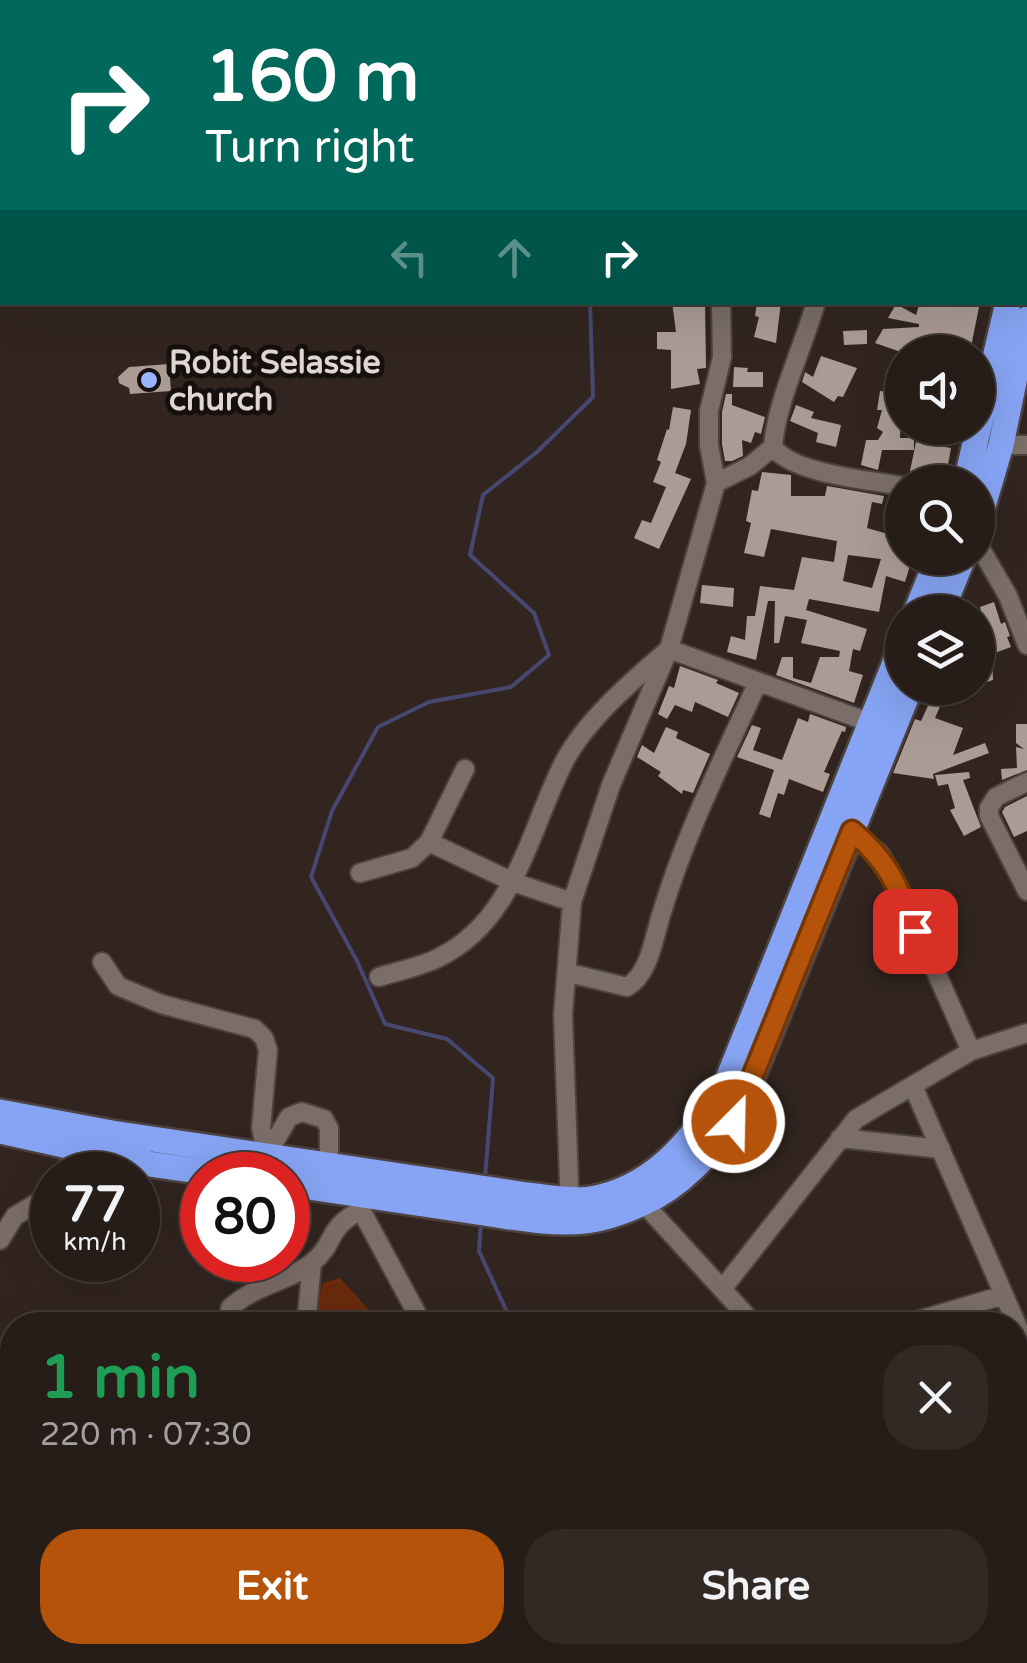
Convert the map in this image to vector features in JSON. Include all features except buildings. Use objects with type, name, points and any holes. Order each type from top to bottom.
[{"type":"highway","points":[[970,465],[1007,305]]},
{"type":"highway","points":[[995,465],[1027,319]]},
{"type":"highway","points":[[842,826],[871,722],[885,687]]},
{"type":"highway","points":[[310,1186],[435,1194],[570,1210],[590,1198],[636,1195],[693,1137],[722,1094],[842,826],[902,705]]},
{"type":"highway","points":[[0,1112],[16,1128],[74,1148],[180,1167]]},
{"type":"highway","points":[[16,1128],[112,1133],[246,1152]]},
{"type":"highway","points":[[310,1163],[329,1166],[363,1192]]},
{"type":"street","points":[[570,1210],[563,1014],[572,902],[611,784],[669,650],[716,483],[709,412],[722,357],[721,305]]},
{"type":"street","points":[[815,305],[774,425],[773,447],[781,458],[806,467],[885,483]]},
{"type":"street","points":[[1001,445],[1027,445]]},
{"type":"street","points":[[716,483],[750,466],[773,447]]},
{"type":"street","points":[[995,573],[1027,644]]},
{"type":"street","points":[[669,650],[871,722]]},
{"type":"street","points":[[379,977],[438,958],[486,924],[512,882],[566,759],[619,692],[669,650]]},
{"type":"street","points":[[569,973],[627,987],[636,982],[645,966],[676,868],[758,682]]},
{"type":"street","points":[[360,873],[412,858],[430,842],[464,769]]},
{"type":"street","points":[[1027,782],[996,797],[988,808],[1027,890]]},
{"type":"street","points":[[842,826],[880,854],[970,1050]]},
{"type":"street","points":[[430,842],[512,882],[572,902]]},
{"type":"street","points":[[102,962],[118,986],[161,1004],[255,1030],[264,1038],[268,1050],[261,1128],[266,1152]]},
{"type":"street","points":[[722,1288],[856,1119],[970,1050],[1025,1040]]},
{"type":"street","points":[[913,1086],[1011,1312]]},
{"type":"street","points":[[269,1152],[289,1117],[302,1112],[324,1119],[329,1128],[329,1166]]},
{"type":"street","points":[[840,1138],[941,1150]]},
{"type":"street","points":[[73,1152],[74,1148]]},
{"type":"street","points":[[307,1312],[312,1263],[363,1192],[417,1312]]},
{"type":"street","points":[[636,1195],[743,1312]]},
{"type":"street","points":[[0,1240],[15,1216],[30,1207]]},
{"type":"street","points":[[230,1312],[242,1296],[312,1263]]},
{"type":"street","points":[[947,1312],[1004,1295]]},
{"type":"shaded area","points":[[340,1278],[371,1312],[317,1312],[322,1283]]},
{"type":"waterway","points":[[485,1178],[493,1078],[447,1039],[385,1024],[357,961],[311,877],[332,811],[378,727],[429,702],[511,687],[549,655],[534,613],[470,555],[483,495],[537,452],[593,397],[590,305]]},
{"type":"waterway","points":[[481,1222],[479,1251],[507,1312]]},
{"type":"place","name":"Robit Selassie church","points":[[149,380]]},
{"type":"route","points":[[734,1122],[852,831],[880,854],[915,931]]}]
